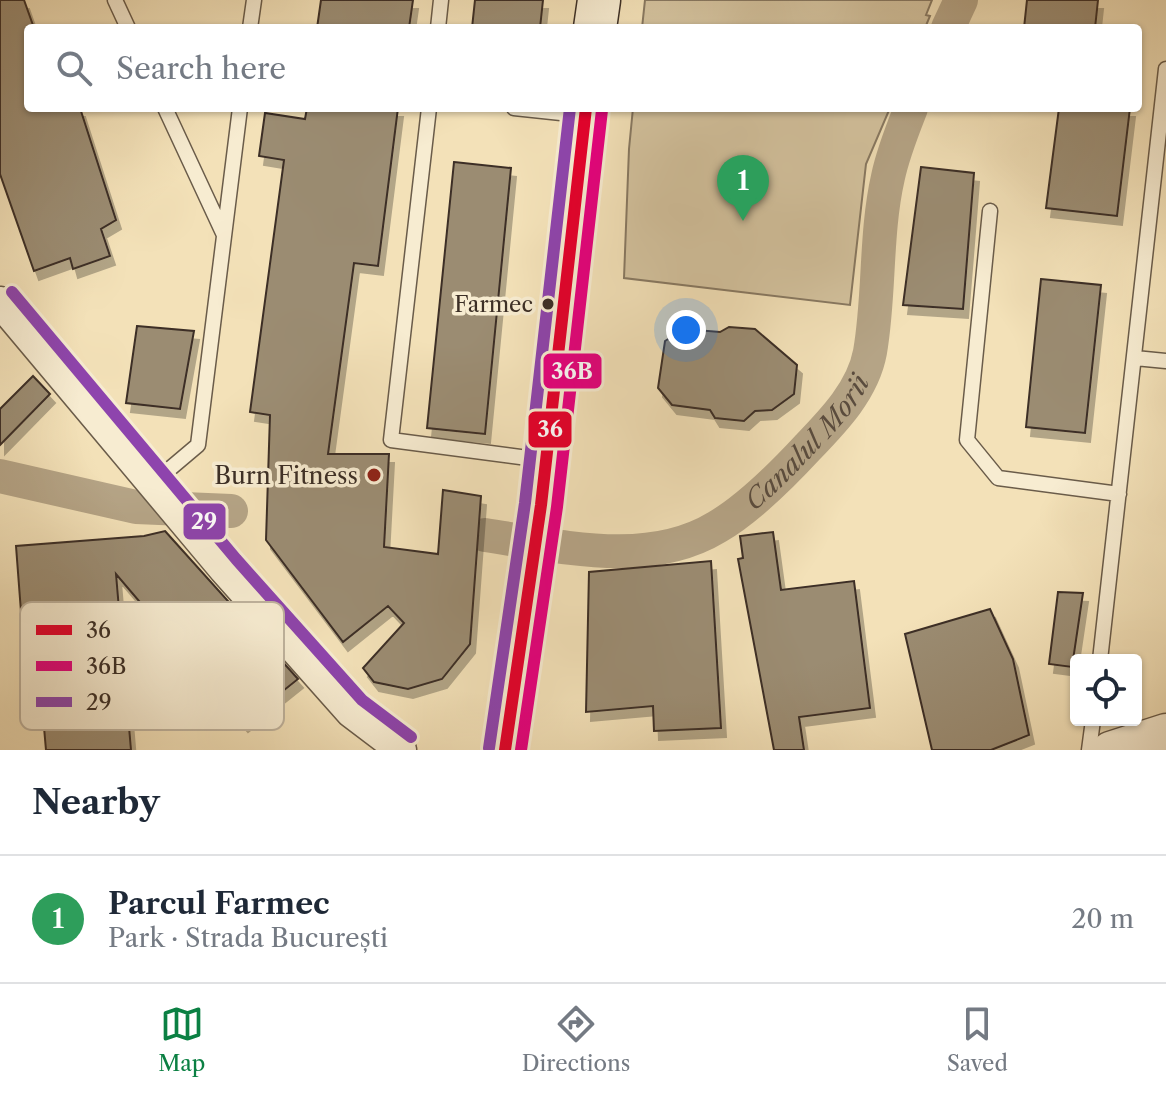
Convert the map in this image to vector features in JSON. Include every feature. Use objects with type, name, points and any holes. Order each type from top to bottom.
[{"type":"main road","points":[[596,24],[599,0]]},
{"type":"main road","points":[[505,750],[541,505],[585,112]]},
{"type":"street","points":[[0,302],[254,602]]},
{"type":"street","points":[[284,636],[351,712],[401,750]]},
{"type":"street","points":[[1110,750],[1166,732]]},
{"type":"lane","points":[[115,0],[126,24]]},
{"type":"lane","points":[[241,0],[251,24]]},
{"type":"lane","points":[[251,24],[254,0]]},
{"type":"lane","points":[[438,24],[441,0]]},
{"type":"lane","points":[[1101,654],[1166,69]]},
{"type":"lane","points":[[167,112],[225,235]]},
{"type":"lane","points":[[153,483],[198,445],[240,112]]},
{"type":"lane","points":[[429,112],[391,440],[546,460]]},
{"type":"lane","points":[[990,211],[967,440],[998,478],[1119,494]]},
{"type":"lane","points":[[1135,358],[1166,361]]},
{"type":"lane","points":[[1089,750],[1092,726]]},
{"type":"shaded area","points":[[645,0],[932,0],[926,15],[930,16],[927,24],[642,24]]},
{"type":"shaded area","points":[[633,112],[888,112],[866,164],[850,305],[624,278]]},
{"type":"building","points":[[0,0],[24,0],[33,24],[24,24],[24,112],[81,112],[116,220],[101,229],[110,256],[73,269],[70,258],[34,271],[0,174]]},
{"type":"building","points":[[321,0],[413,0],[410,24],[318,24]]},
{"type":"building","points":[[475,0],[543,0],[540,24],[472,24]]},
{"type":"building","points":[[1027,0],[1098,0],[1095,24],[1024,24]]},
{"type":"building","points":[[306,112],[397,112],[378,266],[354,263],[328,454],[389,454],[384,547],[438,554],[443,490],[481,496],[470,644],[442,679],[408,689],[374,682],[363,668],[404,623],[388,606],[343,642],[266,540],[270,415],[250,412],[284,160],[259,156],[265,113],[305,119]]},
{"type":"building","points":[[1058,112],[1130,112],[1117,216],[1046,208]]},
{"type":"building","points":[[454,162],[511,168],[485,434],[427,428]]},
{"type":"building","points":[[921,167],[974,173],[963,309],[903,305]]},
{"type":"building","points":[[1041,279],[1101,285],[1085,433],[1026,427]]},
{"type":"building","points":[[137,326],[194,331],[180,409],[126,403]]},
{"type":"building","points":[[729,327],[755,329],[797,365],[794,394],[772,410],[755,411],[744,421],[715,418],[710,410],[672,405],[658,388],[665,341],[684,329],[720,332]]},
{"type":"building","points":[[33,376],[50,394],[0,445],[0,409]]},
{"type":"building","points":[[165,531],[229,602],[140,602],[116,574],[118,602],[20,602],[16,546],[144,536]]},
{"type":"building","points":[[773,532],[781,590],[854,581],[870,708],[799,717],[804,750],[774,750],[738,559],[743,558],[740,536]]},
{"type":"building","points":[[711,561],[721,728],[654,731],[653,706],[586,712],[589,572]]},
{"type":"building","points":[[1058,592],[1083,593],[1070,667],[1049,664]]},
{"type":"building","points":[[990,609],[1013,659],[1029,735],[991,750],[932,750],[905,634]]},
{"type":"building","points":[[284,663],[298,679],[284,690]]},
{"type":"building","points":[[44,730],[129,730],[131,750],[46,750]]},
{"type":"waterway","name":"Canalul Morii","points":[[950,24],[961,0]]},
{"type":"waterway","name":"Canalul Morii","points":[[485,535],[603,551],[662,548],[690,540],[729,520],[788,468],[846,404],[866,366],[873,330],[884,199],[892,159],[909,112]]},
{"type":"waterway","name":"Canalul Morii","points":[[0,476],[136,507],[231,511]]},
{"type":"transit line","name":"29","points":[[489,748],[525,503],[570,112]]},
{"type":"transit line","name":"36","points":[[505,750],[541,505],[586,112]]},
{"type":"transit line","name":"36B","points":[[521,750],[557,507],[602,112]]},
{"type":"transit line","name":"29","points":[[12,292],[274,602]]},
{"type":"transit line","name":"29","points":[[284,613],[362,700],[411,737]]},
{"type":"place","name":"Parcul Farmec","points":[[743,221]]},
{"type":"place","name":"Farmec","points":[[548,304]]},
{"type":"place","name":"Burn Fitness","points":[[374,475]]}]
